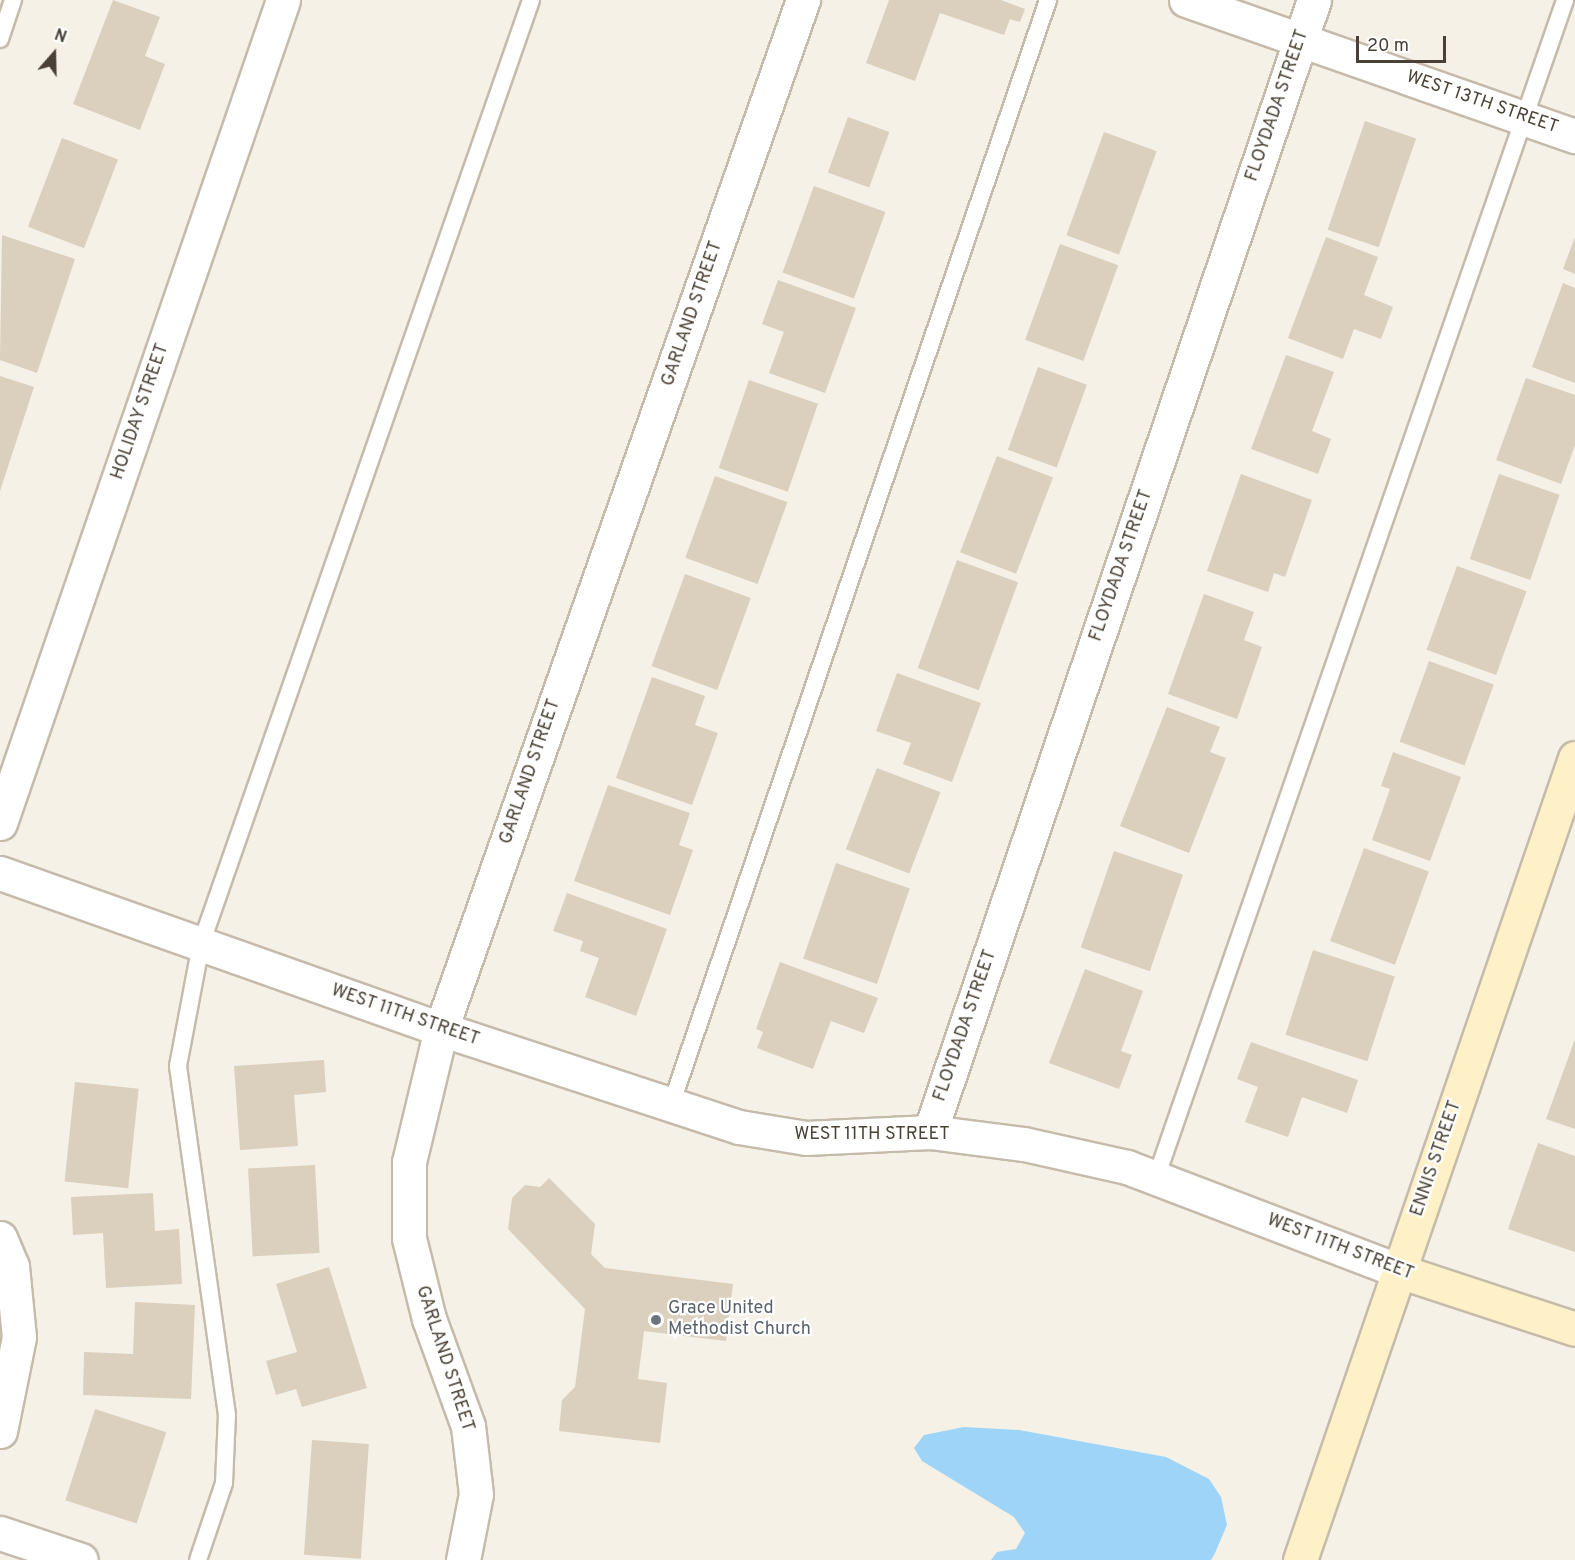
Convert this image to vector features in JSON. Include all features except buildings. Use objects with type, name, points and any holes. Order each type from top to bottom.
[{"type":"main road","name":"ENNIS STREET","points":[[1300,1560],[1575,758]]},
{"type":"main road","name":"WEST 11TH STREET","points":[[1399,1271],[1575,1329]]},
{"type":"street","name":"HOLIDAY STREET","points":[[0,823],[283,0]]},
{"type":"street","name":"GARLAND STREET","points":[[463,1560],[476,1494],[468,1426],[429,1318],[409,1238],[409,1162],[441,1029],[803,0]]},
{"type":"street","name":"WEST 13TH STREET","points":[[1186,0],[1575,136]]},
{"type":"street","name":"FLOYDADA STREET","points":[[930,1132],[1314,0]]},
{"type":"street","name":"WEST 11TH STREET","points":[[0,873],[441,1029],[739,1127],[806,1138],[930,1132],[1024,1144],[1127,1167],[1399,1271]]},
{"type":"street","points":[[0,1238],[12,1266],[19,1337],[0,1431]]},
{"type":"street","points":[[0,1533],[81,1560]]},
{"type":"lane","points":[[0,39],[13,0]]},
{"type":"lane","points":[[198,1560],[224,1483],[227,1415],[178,1066],[201,944],[531,0]]},
{"type":"lane","points":[[671,1105],[1048,0]]},
{"type":"lane","points":[[1156,1178],[1565,0]]},
{"type":"water","points":[[964,1427],[1019,1430],[1166,1457],[1209,1479],[1221,1497],[1227,1525],[1215,1553],[1211,1560],[991,1560],[997,1552],[1016,1549],[1025,1533],[1014,1517],[922,1461],[914,1448],[924,1435]]},
{"type":"place","name":"Grace United Methodist Church","points":[[656,1320]]}]
